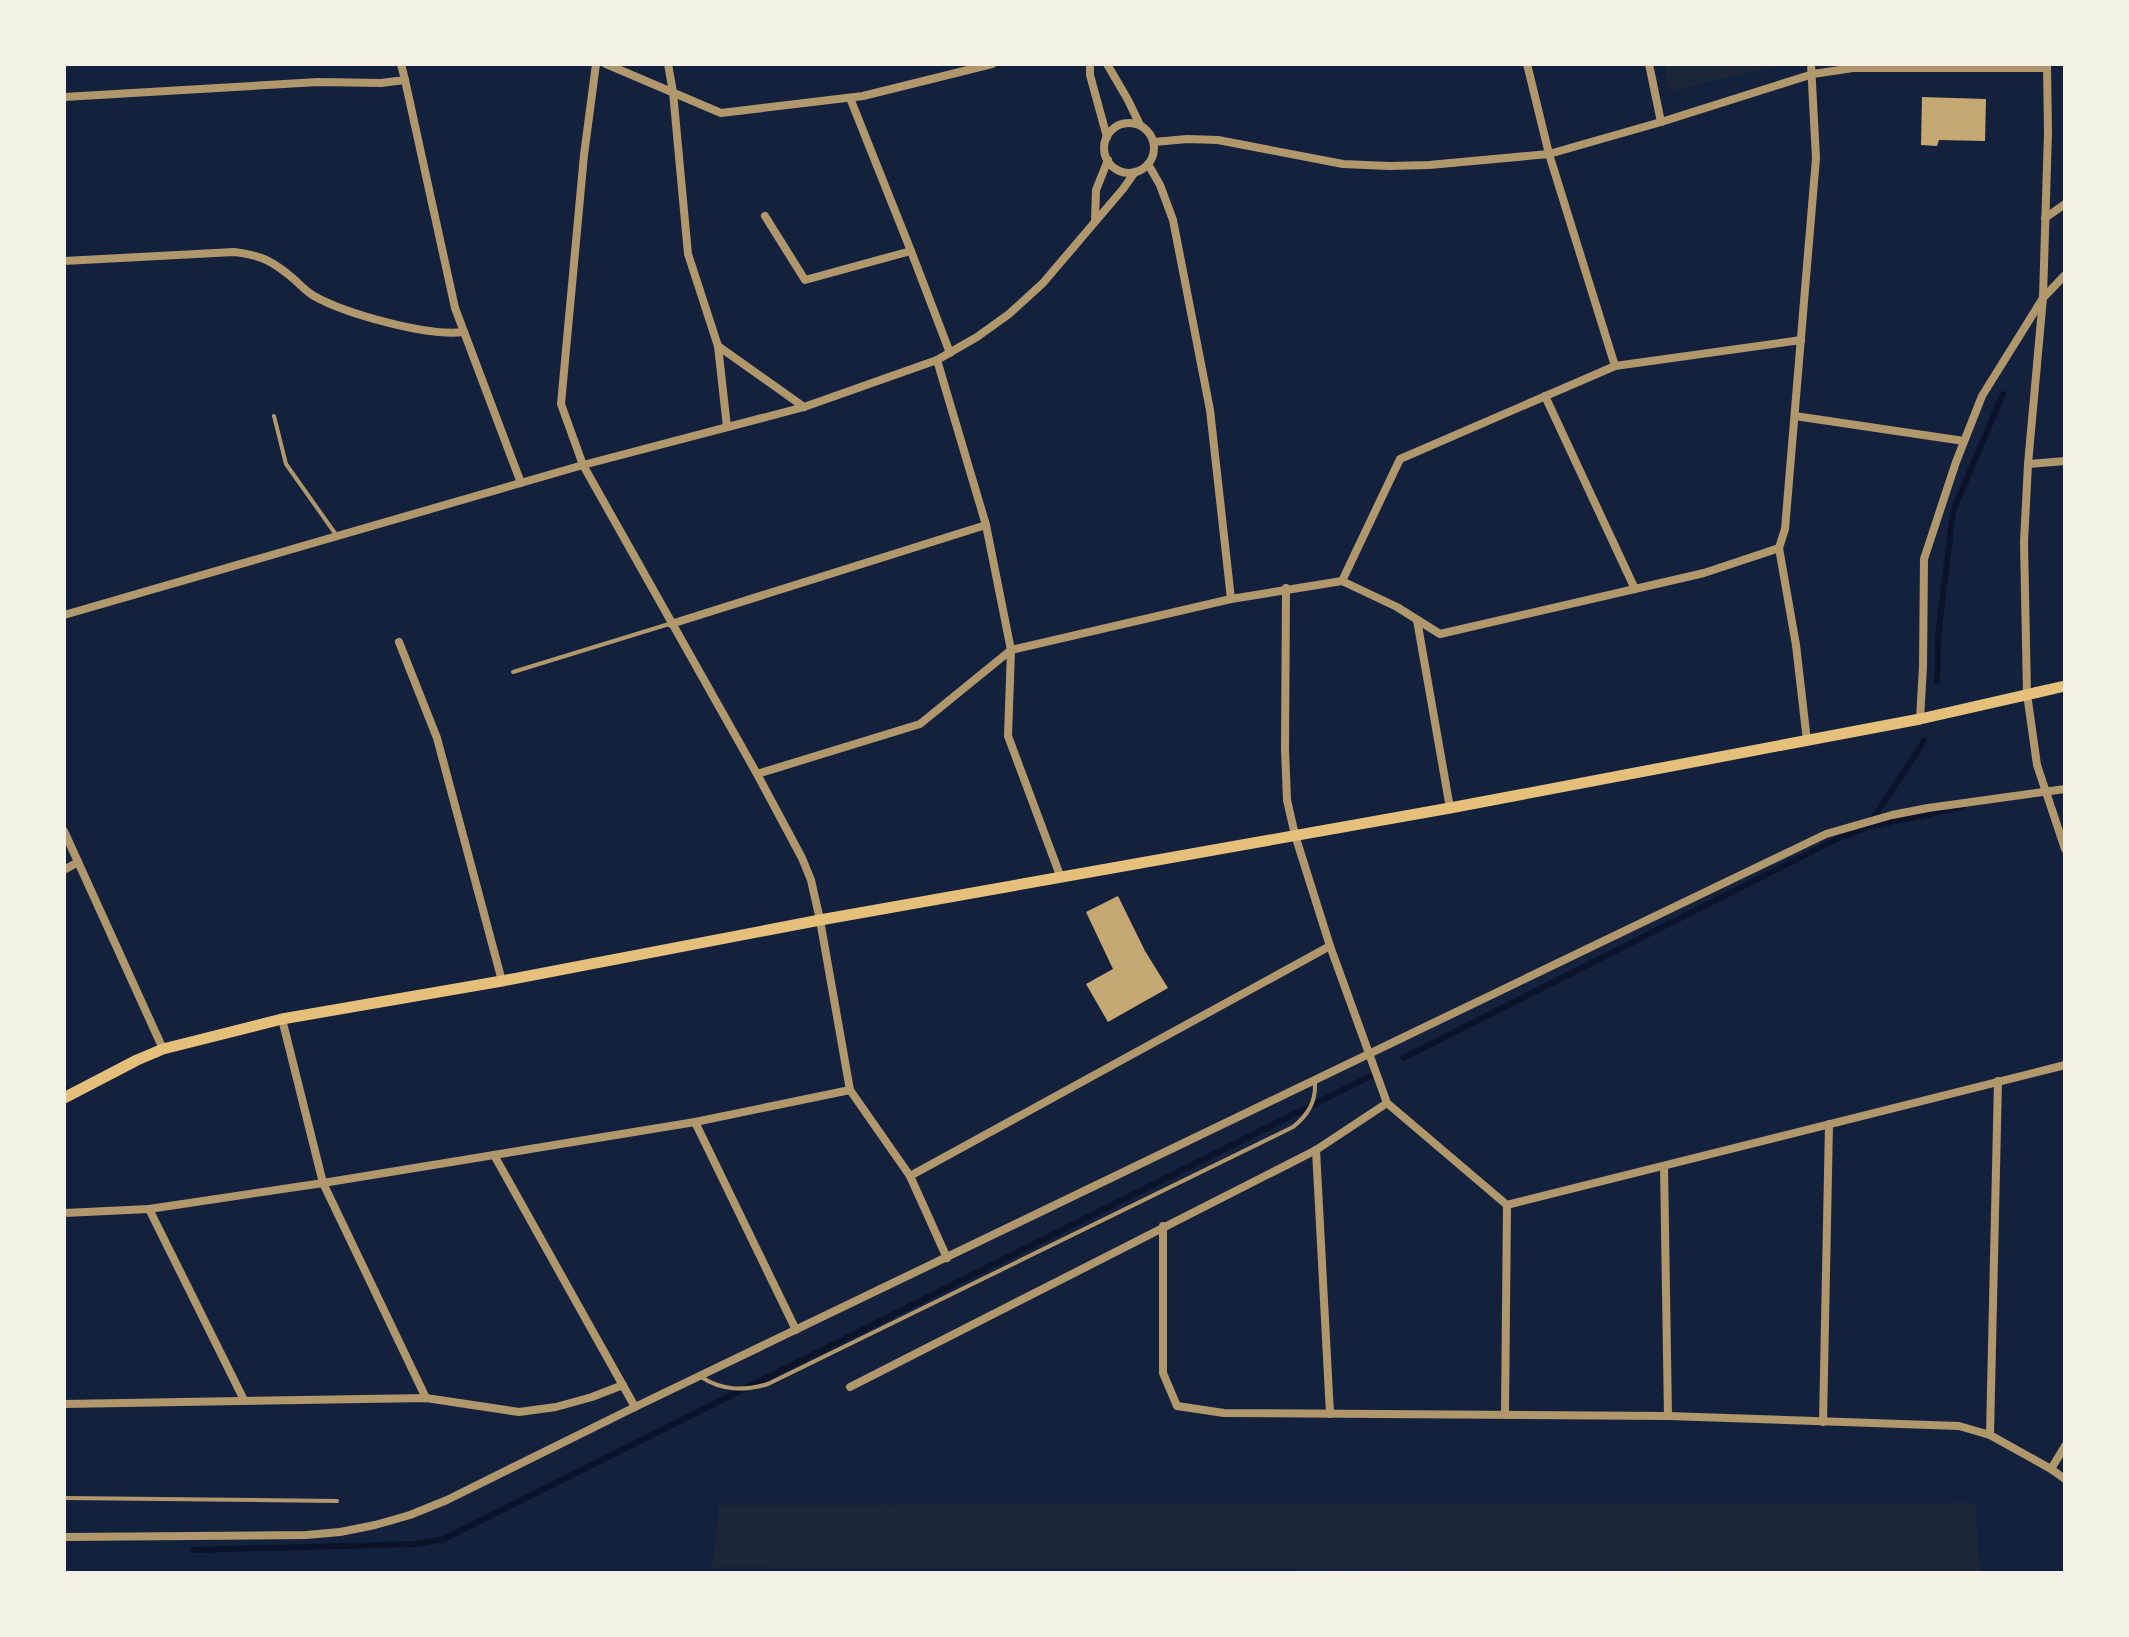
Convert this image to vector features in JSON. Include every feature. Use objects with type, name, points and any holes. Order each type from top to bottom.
[{"type":"main road","points":[[64,1098],[163,1049],[282,1019],[1450,808],[1920,719],[2065,686]]},
{"type":"street","points":[[401,64],[455,308],[521,483]]},
{"type":"street","points":[[596,64],[584,155],[561,404],[583,465],[802,858],[811,880],[820,920],[850,1090],[910,1176],[947,1258]]},
{"type":"street","points":[[606,64],[721,113],[863,96],[992,64]]},
{"type":"street","points":[[668,64],[688,254],[718,346],[727,427]]},
{"type":"street","points":[[1090,64],[1090,75],[1107,137],[1105,153],[1119,171],[1135,172]]},
{"type":"street","points":[[1107,64],[1140,125]]},
{"type":"street","points":[[1527,64],[1549,154],[1615,366]]},
{"type":"street","points":[[1649,64],[1661,122]]},
{"type":"street","points":[[1807,741],[1796,645],[1779,548],[1785,529],[1816,158],[1811,64]]},
{"type":"street","points":[[1154,142],[1218,140],[1343,164],[1429,165],[1549,154],[1813,74],[1853,68],[2047,66],[2043,298],[2024,542],[2027,694],[2037,765],[2065,849]]},
{"type":"street","points":[[64,97],[405,80]]},
{"type":"street","points":[[850,98],[950,353]]},
{"type":"street","points":[[64,615],[583,465],[804,407],[937,360],[1009,314],[1043,283],[1135,172],[1148,164],[1154,142],[1140,125],[1124,123],[1107,137]]},
{"type":"street","points":[[1095,222],[1096,190],[1108,160]]},
{"type":"street","points":[[1148,164],[1173,220],[1210,410],[1231,599]]},
{"type":"street","points":[[2045,218],[2065,204]]},
{"type":"street","points":[[765,216],[805,280],[911,251]]},
{"type":"street","points":[[64,261],[234,252],[253,254],[278,265],[311,294],[335,306],[363,316],[439,333],[464,332]]},
{"type":"street","points":[[1920,719],[1924,559],[1982,396],[2043,298],[2065,275]]},
{"type":"street","points":[[1342,581],[1400,459],[1615,366],[1801,340]]},
{"type":"street","points":[[718,346],[804,407]]},
{"type":"street","points":[[937,360],[986,525],[1011,650],[1008,736],[1061,878]]},
{"type":"street","points":[[1545,396],[1635,589]]},
{"type":"street","points":[[1795,416],[1964,441]]},
{"type":"street","points":[[2028,464],[2065,461]]},
{"type":"street","points":[[671,624],[986,525]]},
{"type":"street","points":[[757,774],[920,724],[1011,650],[1231,599],[1342,581],[1397,607],[1440,634],[1704,573],[1779,548]]},
{"type":"street","points":[[1286,588],[1287,800],[1330,946],[1387,1103],[1507,1205]]},
{"type":"street","points":[[1417,620],[1450,808]]},
{"type":"street","points":[[399,642],[437,738],[502,981]]},
{"type":"street","points":[[64,1537],[306,1535],[340,1532],[410,1515],[447,1500],[1826,834],[1928,808],[2065,789]]},
{"type":"street","points":[[64,831],[163,1049]]},
{"type":"street","points":[[64,870],[78,862]]},
{"type":"street","points":[[910,1176],[1330,946]]},
{"type":"street","points":[[282,1019],[323,1183],[426,1398]]},
{"type":"street","points":[[1507,1205],[2065,1065]]},
{"type":"street","points":[[1990,1435],[1998,1081]]},
{"type":"street","points":[[64,1213],[149,1209],[323,1183],[695,1122],[850,1090]]},
{"type":"street","points":[[850,1387],[1316,1150],[1387,1103]]},
{"type":"street","points":[[695,1122],[796,1330]]},
{"type":"street","points":[[1823,1422],[1829,1124]]},
{"type":"street","points":[[1316,1150],[1330,1414]]},
{"type":"street","points":[[494,1155],[635,1407]]},
{"type":"street","points":[[1664,1166],[1668,1416]]},
{"type":"street","points":[[1505,1415],[1507,1205]]},
{"type":"street","points":[[149,1209],[244,1400]]},
{"type":"street","points":[[1163,1226],[1163,1373],[1177,1406],[1224,1413],[1668,1416],[1959,1426],[1990,1435],[2065,1479]]},
{"type":"street","points":[[64,1404],[426,1398],[519,1412],[556,1407],[623,1385]]},
{"type":"street","points":[[2051,1469],[2065,1446]]},
{"type":"lane","points":[[274,416],[286,464],[337,536]]},
{"type":"lane","points":[[513,672],[671,624]]},
{"type":"lane","points":[[699,1376],[717,1386],[741,1390],[768,1384],[1293,1127],[1302,1121],[1312,1105],[1315,1080]]},
{"type":"lane","points":[[64,1498],[337,1501]]},
{"type":"shaded area","points":[[1665,64],[1788,64],[1669,91]]},
{"type":"shaded area","points":[[1975,1503],[1980,1571],[712,1567],[719,1505]]},
{"type":"building","points":[[1922,97],[1986,99],[1985,141],[1939,140],[1937,146],[1921,145]]},
{"type":"building","points":[[1118,896],[1145,951],[1168,988],[1108,1022],[1086,984],[1113,969],[1086,912]]},
{"type":"waterway","points":[[1937,681],[1938,637],[1953,511],[2003,394]]},
{"type":"waterway","points":[[1871,822],[1924,741]]},
{"type":"waterway","points":[[1403,1058],[1835,840],[1868,827],[1963,807]]},
{"type":"waterway","points":[[194,1550],[415,1544],[444,1539],[1373,1075]]}]
